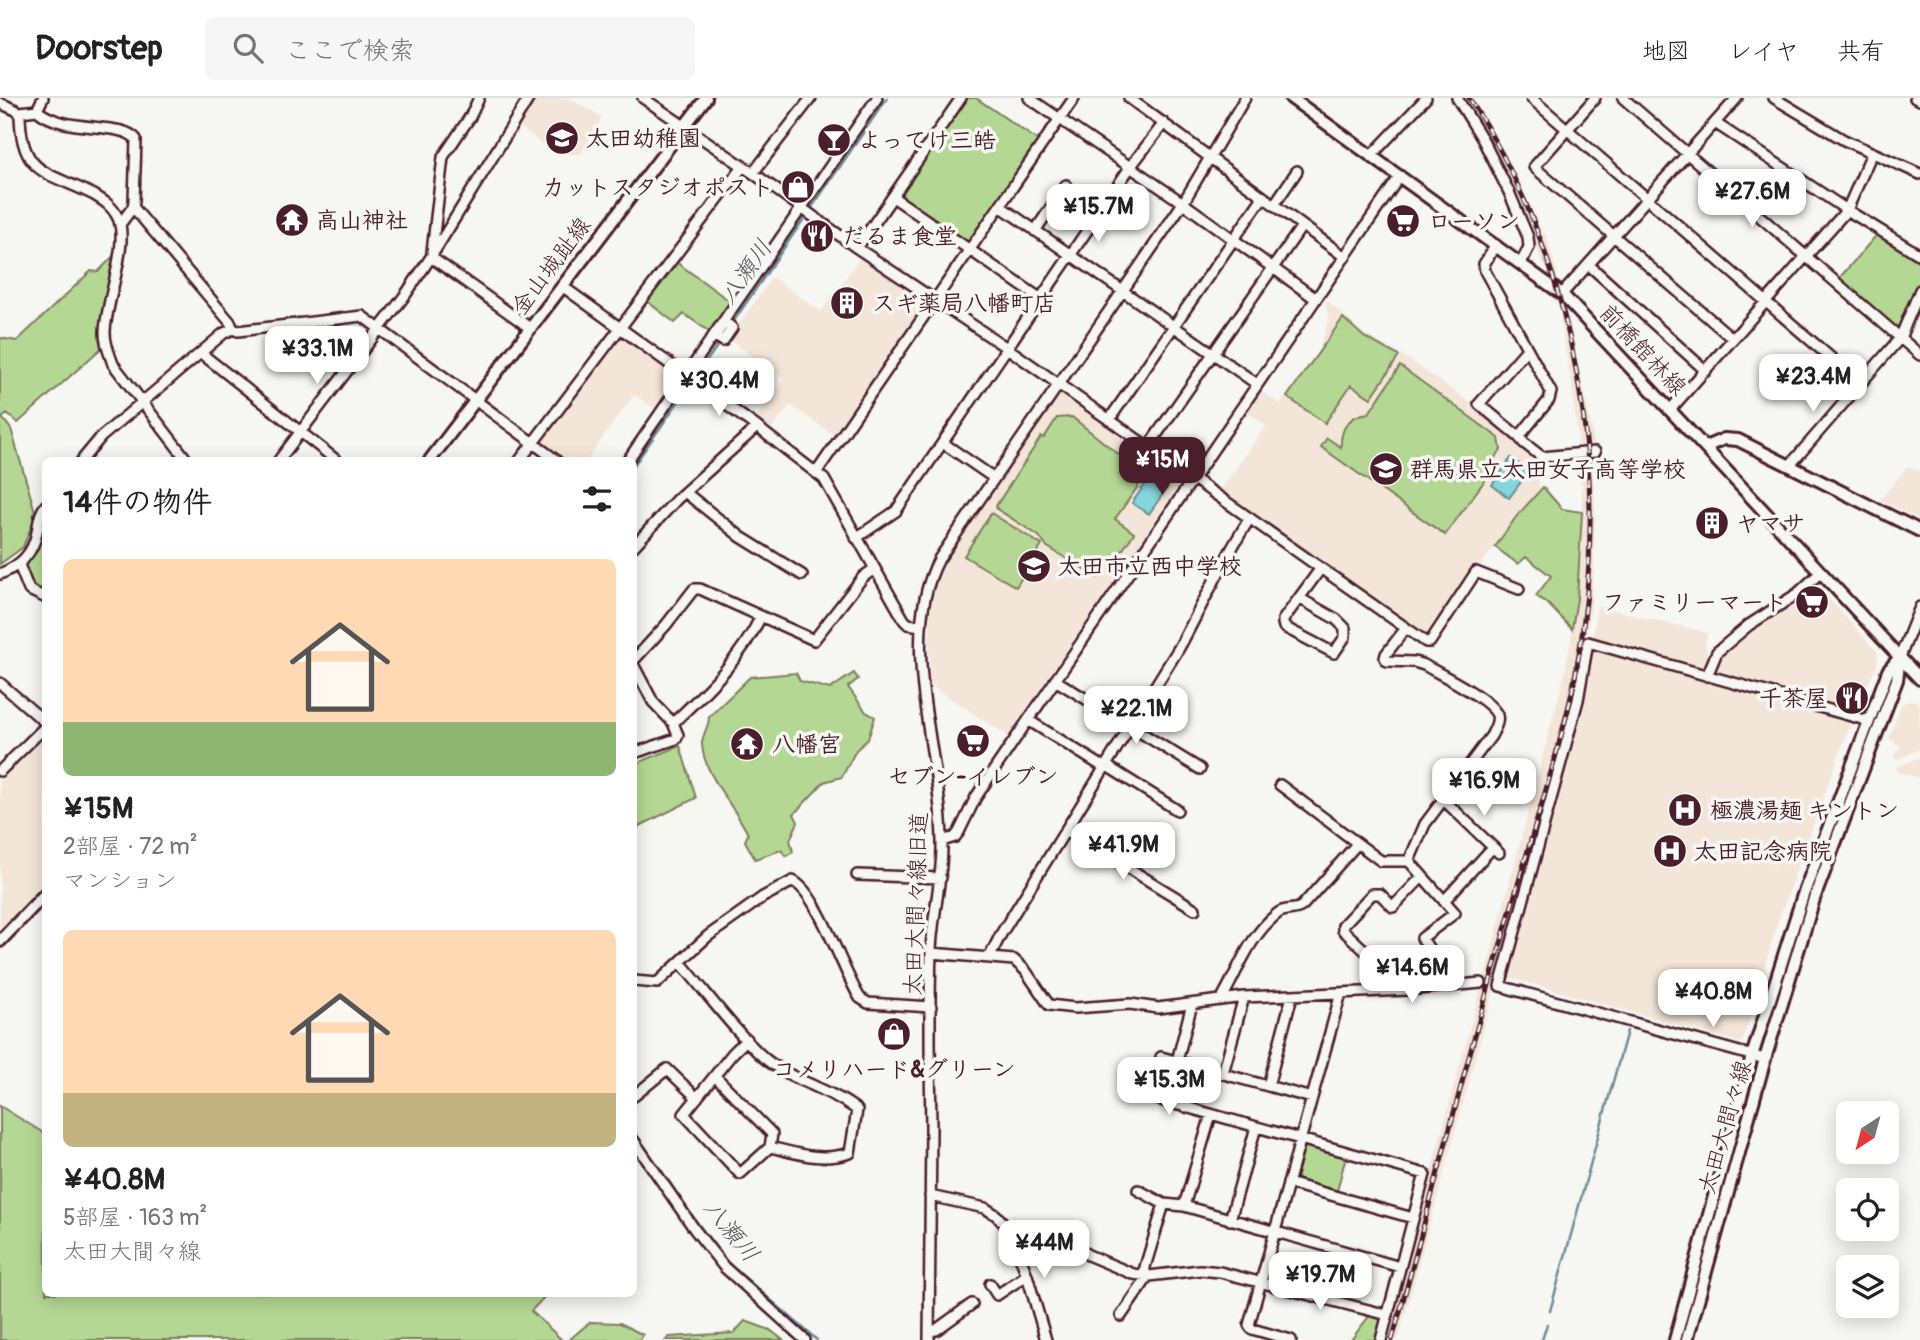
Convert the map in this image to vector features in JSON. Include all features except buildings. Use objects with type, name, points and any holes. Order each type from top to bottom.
[{"type":"main road","name":"金山城趾線","points":[[432,457],[706,98]]},
{"type":"main road","name":"前橋館林線","points":[[1291,98],[1562,294],[1920,679]]},
{"type":"main road","points":[[1705,447],[1733,439],[1920,531]]},
{"type":"main road","name":"太田大間々線","points":[[1675,1340],[1752,1056],[1803,895],[1888,671],[1900,657]]},
{"type":"main road","name":"太田大間々線","points":[[1687,1340],[1765,1059],[1814,899],[1897,680],[1900,657]]},
{"type":"main road","points":[[0,942],[42,897]]},
{"type":"street","points":[[37,110],[43,98]]},
{"type":"street","points":[[432,257],[442,162],[479,98]]},
{"type":"street","points":[[281,457],[432,257],[529,98]]},
{"type":"street","points":[[643,98],[1059,384],[1406,628],[1430,642],[1476,572],[1519,589]]},
{"type":"street","points":[[753,173],[811,98]]},
{"type":"street","points":[[630,457],[877,98]]},
{"type":"street","points":[[858,248],[961,98]]},
{"type":"street","points":[[1029,98],[1131,166],[1316,299]]},
{"type":"street","points":[[816,473],[1074,98]]},
{"type":"street","points":[[1129,98],[1345,257]]},
{"type":"street","name":"太田大間々線旧道","points":[[929,1336],[931,953],[942,878],[943,841],[941,807],[921,676],[924,600],[934,568],[1183,203],[1245,98]]},
{"type":"street","points":[[1371,156],[1426,98]]},
{"type":"street","points":[[1457,98],[1497,166],[1522,223],[1529,247],[1521,263]]},
{"type":"street","points":[[1531,98],[1861,384]]},
{"type":"street","points":[[1595,98],[1534,167],[1733,339]]},
{"type":"street","points":[[1623,98],[1920,355]]},
{"type":"street","points":[[1562,294],[1737,98]]},
{"type":"street","points":[[1774,98],[1797,114],[1872,153],[1920,174]]},
{"type":"street","points":[[1915,98],[1920,100]]},
{"type":"street","points":[[0,103],[20,112],[37,110],[62,122],[101,129],[126,130],[134,135],[136,188],[133,207],[121,223],[120,248],[106,326],[106,344],[113,364],[185,457]]},
{"type":"street","points":[[20,112],[22,140],[28,158],[34,165],[42,173],[76,186],[107,203],[121,223]]},
{"type":"street","points":[[856,538],[896,511],[1131,166],[1164,123]]},
{"type":"street","points":[[1715,123],[1920,255]]},
{"type":"street","points":[[1670,410],[1847,210],[1872,153]]},
{"type":"street","points":[[522,457],[743,166]]},
{"type":"street","points":[[1274,205],[1297,171]]},
{"type":"street","points":[[943,841],[955,838],[976,797],[1400,176]]},
{"type":"street","points":[[1035,231],[1066,185]]},
{"type":"street","points":[[892,197],[1041,299]]},
{"type":"street","points":[[1109,420],[1264,197]]},
{"type":"street","points":[[1000,206],[1257,384]]},
{"type":"street","points":[[133,207],[230,322],[233,329]]},
{"type":"street","points":[[1149,447],[1302,226]]},
{"type":"street","points":[[1496,245],[1484,264],[1485,271],[1551,397],[1519,437]]},
{"type":"street","points":[[432,257],[530,328]]},
{"type":"street","points":[[1588,265],[1706,371]]},
{"type":"street","points":[[562,285],[824,479],[904,621],[921,626]]},
{"type":"street","points":[[1790,465],[1900,338],[1920,290]]},
{"type":"street","points":[[84,457],[101,437],[225,333],[233,329],[238,331],[362,316],[552,457]]},
{"type":"street","points":[[1527,349],[1479,404],[1542,457],[1595,452]]},
{"type":"street","points":[[202,354],[332,457]]},
{"type":"street","points":[[637,544],[677,499],[757,427]]},
{"type":"street","points":[[943,443],[994,478]]},
{"type":"street","points":[[686,493],[727,527],[802,575]]},
{"type":"street","points":[[0,574],[19,565],[35,541],[42,510]]},
{"type":"street","points":[[990,956],[1180,648],[1228,551],[1250,518]]},
{"type":"street","points":[[19,565],[29,590],[42,596]]},
{"type":"street","points":[[1299,598],[1345,628],[1345,637],[1334,653],[1284,626],[1283,620],[1299,598],[1321,568]]},
{"type":"street","points":[[637,657],[694,589],[700,589],[814,640],[863,577],[874,569]]},
{"type":"street","points":[[1707,676],[1717,652],[1749,625],[1797,594],[1821,572]]},
{"type":"street","points":[[1900,657],[1920,607]]},
{"type":"street","points":[[674,723],[724,671],[750,639],[761,616]]},
{"type":"street","points":[[1406,628],[1387,654],[1387,661],[1424,665],[1484,701],[1497,714],[1498,719],[1491,736],[1426,824],[1409,861]]},
{"type":"street","points":[[1765,1059],[1500,986],[1578,700],[1588,642],[1869,721]]},
{"type":"street","points":[[637,672],[653,702],[674,723],[678,735],[676,739],[637,752]]},
{"type":"street","points":[[1055,680],[1200,769]]},
{"type":"street","points":[[0,683],[42,721]]},
{"type":"street","points":[[1028,720],[1177,810]]},
{"type":"street","points":[[0,771],[42,729]]},
{"type":"street","points":[[1280,785],[1381,861],[1409,861]]},
{"type":"street","points":[[1444,901],[1496,850],[1448,804]]},
{"type":"street","points":[[1066,831],[1195,909]]},
{"type":"street","points":[[1221,1000],[1244,953],[1275,915],[1283,910],[1296,910],[1312,898],[1357,844]]},
{"type":"street","points":[[1409,861],[1455,913],[1422,938],[1452,986]]},
{"type":"street","points":[[857,875],[942,878]]},
{"type":"street","points":[[1407,990],[1343,930],[1343,925],[1372,894],[1380,894],[1393,907],[1422,877]]},
{"type":"street","points":[[637,981],[657,984],[708,936],[764,897],[793,881],[801,887],[816,908],[860,998],[868,1003],[931,1007]]},
{"type":"street","points":[[931,953],[990,956],[1018,962],[1043,998],[1054,1007],[1130,1004],[1158,1008],[1244,997],[1407,990],[1482,983]]},
{"type":"street","points":[[680,962],[765,1059],[806,1084],[847,1102],[857,1111],[850,1153],[833,1158],[808,1156],[771,1147]]},
{"type":"street","points":[[1291,1340],[1250,1328],[1260,1281],[1341,993]]},
{"type":"street","points":[[1268,1086],[1292,996]]},
{"type":"street","points":[[1223,1073],[1244,997]]},
{"type":"street","points":[[1177,1060],[1192,1004]]},
{"type":"street","points":[[715,1076],[772,1134],[771,1147],[740,1174],[684,1114],[732,1054],[747,1039]]},
{"type":"street","points":[[1312,1098],[1177,1060],[1161,1058],[1154,1095],[1157,1099],[1211,1115],[1425,1174],[1381,1340]]},
{"type":"street","points":[[637,1094],[667,1069],[697,1098]]},
{"type":"street","points":[[1184,1206],[1211,1115]]},
{"type":"street","points":[[1230,1220],[1255,1127]]},
{"type":"street","points":[[637,1145],[724,1267],[804,1340]]},
{"type":"street","points":[[1288,1183],[1413,1218]]},
{"type":"street","points":[[1138,1190],[1164,1203],[1184,1206],[1400,1268]]},
{"type":"street","points":[[930,1196],[985,1208],[1009,1229],[1027,1275],[1046,1340]]},
{"type":"street","points":[[1121,1317],[1143,1287],[1145,1267],[1164,1203]]},
{"type":"street","points":[[1009,1229],[1060,1237],[1088,1255],[1123,1271],[1145,1276],[1209,1270],[1388,1315]]},
{"type":"street","points":[[990,1284],[997,1295],[1027,1275]]},
{"type":"street","points":[[929,1336],[972,1304]]},
{"type":"shaded area","name":"太田幼稚園","points":[[529,98],[568,98],[602,117],[581,154],[556,154],[514,123]]},
{"type":"shaded area","points":[[1545,234],[1558,278],[1542,263],[1534,241],[1533,237]]},
{"type":"shaded area","points":[[864,252],[936,300],[840,439],[790,405],[767,435],[752,423],[784,379],[729,339],[772,277],[821,312]]},
{"type":"shaded area","name":"群馬県立太田女子高等学校","points":[[1325,299],[1364,334],[1402,355],[1473,404],[1536,460],[1540,488],[1515,517],[1481,565],[1476,566],[1429,639],[1219,492],[1266,426],[1245,410],[1259,390],[1280,404],[1319,349],[1329,320]]},
{"type":"shaded area","points":[[1569,317],[1595,445],[1579,450],[1572,386],[1560,319]]},
{"type":"shaded area","points":[[620,329],[687,375],[661,412],[634,395],[589,457],[552,457],[533,443]]},
{"type":"shaded area","name":"太田市立西中学校","points":[[1062,395],[1125,438],[1132,447],[1155,463],[1170,469],[1179,485],[1008,736],[930,685],[931,602],[946,560]]},
{"type":"shaded area","points":[[1592,458],[1594,566],[1591,605],[1579,677],[1496,982],[1484,980],[1565,672],[1577,606],[1582,537],[1582,459]]},
{"type":"shaded area","points":[[1908,466],[1920,471],[1920,520],[1880,500]]},
{"type":"shaded area","name":"極濃湯麺 キントン","points":[[1808,575],[1878,653],[1877,665],[1852,719],[1778,921],[1742,1043],[1508,977],[1506,974],[1591,657],[1597,606],[1708,633],[1705,641],[1707,654],[1711,647],[1745,620],[1797,587]]},
{"type":"shaded area","points":[[1915,700],[1920,706],[1920,749],[1896,760],[1894,756],[1901,747],[1889,738],[1902,703]]},
{"type":"shaded area","points":[[42,731],[42,896],[0,941],[0,772]]},
{"type":"shaded area","points":[[1920,757],[1920,778],[1897,772],[1896,768]]},
{"type":"shaded area","points":[[1481,987],[1495,987],[1398,1340],[1385,1340]]},
{"type":"green space","points":[[961,98],[976,98],[1043,144],[970,250],[893,197]]},
{"type":"green space","points":[[1880,231],[1920,253],[1920,290],[1900,338],[1836,282]]},
{"type":"green space","points":[[120,249],[106,344],[18,423],[7,414],[2,418],[11,429],[36,515],[23,547],[0,564],[0,338],[17,341],[91,271],[98,272]]},
{"type":"green space","points":[[672,259],[735,305],[714,335],[684,314],[675,323],[643,298]]},
{"type":"green space","points":[[1343,318],[1364,337],[1399,356],[1371,398],[1351,385],[1325,423],[1287,397]]},
{"type":"green space","points":[[1400,366],[1499,438],[1501,450],[1492,462],[1496,465],[1445,535],[1321,447],[1327,438],[1341,447],[1344,428],[1356,416],[1369,413]]},
{"type":"green space","points":[[1072,417],[1123,458],[1128,448],[1153,465],[1115,519],[1134,533],[1113,564],[1108,562],[1098,578],[1046,546],[1039,536],[996,506],[1041,437],[1044,438],[1057,418]]},
{"type":"green space","points":[[1543,487],[1562,509],[1582,512],[1577,599],[1572,629],[1547,603],[1536,596],[1551,576],[1526,557],[1518,564],[1495,547],[1516,517]]},
{"type":"green space","points":[[991,513],[1042,545],[1016,587],[964,556]]},
{"type":"green space","points":[[42,525],[42,596],[29,590],[19,565]]},
{"type":"green space","points":[[796,673],[800,681],[830,689],[854,673],[858,679],[848,687],[866,712],[875,717],[868,739],[856,750],[842,777],[824,782],[794,814],[798,822],[790,840],[793,852],[786,856],[781,850],[755,859],[745,841],[748,834],[708,767],[702,741],[709,717],[750,677]]},
{"type":"green space","points":[[680,746],[696,798],[637,828],[637,762]]},
{"type":"green space","points":[[0,1106],[42,1132],[42,1297],[544,1297],[531,1311],[562,1340],[0,1340]]},
{"type":"green space","points":[[1308,1145],[1346,1156],[1337,1191],[1296,1177],[1304,1149]]},
{"type":"green space","points":[[1370,1315],[1382,1321],[1377,1340],[1351,1340]]},
{"type":"green space","points":[[745,1321],[770,1330],[783,1340],[666,1340],[669,1337],[734,1333]]},
{"type":"green space","points":[[590,1322],[620,1323],[643,1335],[640,1340],[569,1340]]},
{"type":"water","points":[[1511,458],[1529,471],[1509,498],[1492,485]]},
{"type":"water","points":[[1150,477],[1167,488],[1149,514],[1132,503]]},
{"type":"waterway","name":"八瀬川","points":[[731,325],[887,98]]},
{"type":"waterway","name":"八瀬川","points":[[637,461],[720,342]]},
{"type":"waterway","points":[[1550,1311],[1627,1031]]},
{"type":"waterway","name":"八瀬川","points":[[637,1135],[727,1262],[817,1340]]},
{"type":"waterway","points":[[1542,1340],[1547,1324]]},
{"type":"railway","points":[[1392,1340],[1480,1017],[1564,725],[1575,677],[1586,603],[1590,528],[1587,452],[1578,377],[1561,304],[1537,232],[1507,163],[1469,98]]},
{"type":"place","name":"太田幼稚園","points":[[562,138]]},
{"type":"place","name":"よってけ三皓","points":[[834,140]]},
{"type":"place","name":"カットスタジオポスト","points":[[798,187]]},
{"type":"place","name":"高山神社","points":[[292,220]]},
{"type":"place","name":"ローソン","points":[[1403,221]]},
{"type":"place","name":"だるま食堂","points":[[817,236]]},
{"type":"place","name":"スギ薬局八幡町店","points":[[847,303]]},
{"type":"place","name":"群馬県立太田女子高等学校","points":[[1386,469]]},
{"type":"place","name":"ヤマサ","points":[[1712,523]]},
{"type":"place","name":"太田市立西中学校","points":[[1034,566]]},
{"type":"place","name":"ファミリーマート","points":[[1812,602]]},
{"type":"place","name":"千茶屋","points":[[1852,698]]},
{"type":"place","name":"セブン-イレブン","points":[[973,741]]},
{"type":"place","name":"八幡宮","points":[[747,744]]},
{"type":"place","name":"極濃湯麺 キントン","points":[[1685,810]]},
{"type":"place","name":"太田記念病院","points":[[1670,851]]},
{"type":"place","name":"コメリハード&グリーン","points":[[894,1034]]}]
